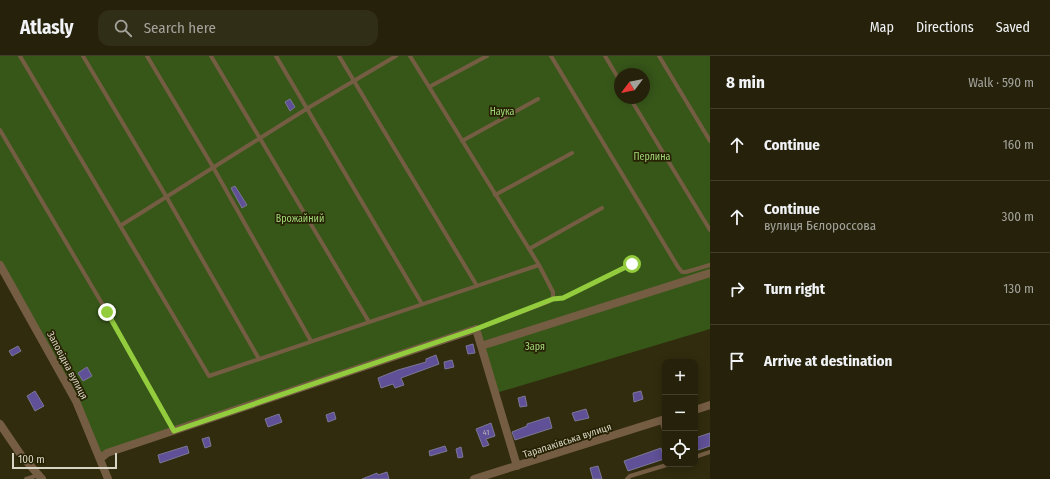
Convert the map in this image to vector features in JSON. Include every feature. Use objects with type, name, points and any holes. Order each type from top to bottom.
[{"type":"street","name":"Заповідна вулиця","points":[[0,265],[76,401],[108,479]]},
{"type":"street","points":[[481,346],[710,273]]},
{"type":"street","points":[[100,459],[107,453],[476,329],[517,466]]},
{"type":"street","points":[[698,409],[710,405]]},
{"type":"street","name":"Тарапаківська вулиця","points":[[474,479],[662,419]]},
{"type":"street","points":[[0,424],[21,455],[40,477]]},
{"type":"lane","points":[[20,56],[209,376],[539,265]]},
{"type":"lane","points":[[83,56],[166,196],[259,359]]},
{"type":"lane","points":[[147,56],[213,167],[311,341]]},
{"type":"lane","points":[[211,56],[369,322]]},
{"type":"lane","points":[[276,56],[422,304]]},
{"type":"lane","points":[[339,56],[477,286]]},
{"type":"lane","points":[[120,226],[308,108],[396,56]]},
{"type":"lane","points":[[410,56],[539,265],[553,292],[553,299]]},
{"type":"lane","points":[[429,87],[487,56]]},
{"type":"lane","points":[[550,56],[678,267],[682,272],[686,272],[710,265]]},
{"type":"lane","points":[[605,56],[614,71]]},
{"type":"lane","points":[[659,56],[710,141]]},
{"type":"lane","points":[[462,141],[538,99]]},
{"type":"lane","points":[[634,104],[710,230]]},
{"type":"lane","points":[[0,130],[107,312],[174,431]]},
{"type":"lane","points":[[495,195],[572,153]]},
{"type":"lane","points":[[529,249],[602,208]]},
{"type":"lane","points":[[476,329],[553,299],[563,298],[632,264]]},
{"type":"lane","points":[[698,456],[710,452]]},
{"type":"lane","points":[[627,479],[630,476],[662,466]]},
{"type":"lane","points":[[26,479],[40,477]]},
{"type":"green space","points":[[0,56],[710,56],[710,329],[496,393],[478,329],[100,459],[91,433],[0,265]]},
{"type":"building","points":[[290,99],[295,107],[290,111],[285,102]]},
{"type":"building","points":[[235,186],[247,205],[242,208],[231,188]]},
{"type":"building","points":[[473,344],[475,353],[468,354],[466,346]]},
{"type":"building","points":[[18,346],[21,351],[12,356],[9,351]]},
{"type":"building","points":[[436,355],[439,364],[401,378],[404,385],[395,388],[393,384],[381,388],[378,378],[398,370],[426,362],[426,359]]},
{"type":"building","points":[[452,360],[454,367],[445,369],[444,362]]},
{"type":"building","points":[[87,367],[92,376],[83,381],[78,373]]},
{"type":"building","points":[[35,391],[44,406],[35,411],[27,396]]},
{"type":"building","points":[[641,391],[643,399],[634,402],[633,393]]},
{"type":"building","points":[[525,396],[527,406],[520,407],[518,398]]},
{"type":"building","points":[[586,409],[589,418],[575,421],[572,413]]},
{"type":"building","points":[[334,412],[336,419],[328,422],[326,415]]},
{"type":"building","points":[[279,414],[282,422],[268,427],[265,419]]},
{"type":"building","points":[[549,417],[552,428],[515,440],[512,432],[527,426],[527,424]]},
{"type":"building","points":[[491,423],[495,436],[486,439],[489,445],[483,447],[476,429]]},
{"type":"building","points":[[710,433],[710,446],[698,450],[698,437]]},
{"type":"building","points":[[209,437],[211,446],[205,448],[202,439]]},
{"type":"building","points":[[187,446],[189,453],[160,463],[158,455]]},
{"type":"building","points":[[445,446],[447,451],[430,456],[429,451]]},
{"type":"building","points":[[461,447],[463,457],[458,458],[456,449]]},
{"type":"building","points":[[661,448],[662,460],[628,471],[624,461]]},
{"type":"building","points":[[598,466],[602,479],[593,479],[590,468]]},
{"type":"building","points":[[387,472],[389,479],[362,479],[377,473],[378,475]]},
{"type":"route","points":[[107,312],[174,431],[476,329],[553,299],[563,298],[632,264]]},
{"type":"park label","name":"Наука","points":[[502,111]]},
{"type":"park label","name":"Перлина","points":[[652,156]]},
{"type":"park label","name":"Врожайний","points":[[300,218]]},
{"type":"park label","name":"Заря","points":[[535,346]]}]
